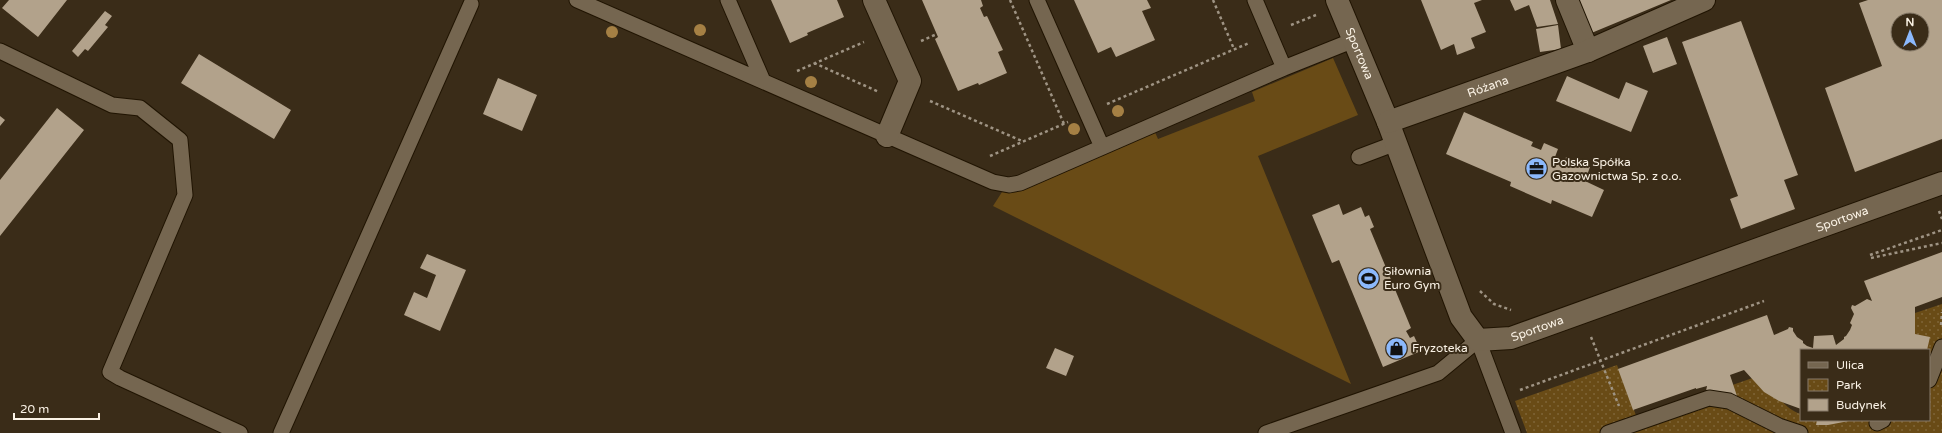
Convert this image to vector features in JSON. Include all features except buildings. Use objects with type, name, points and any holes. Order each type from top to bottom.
[{"type":"street","points":[[874,0],[910,81],[887,136]]},
{"type":"street","name":"Sportowa","points":[[1337,0],[1388,122],[1460,317],[1478,340],[1511,338],[1942,183]]},
{"type":"street","points":[[1567,0],[1588,51]]},
{"type":"street","name":"Różana","points":[[1388,122],[1588,51],[1704,0]]},
{"type":"lane","points":[[577,0],[993,182],[1009,185],[1020,183],[1284,68],[1354,40]]},
{"type":"lane","points":[[728,0],[762,81]]},
{"type":"lane","points":[[1037,0],[1102,147]]},
{"type":"lane","points":[[1255,0],[1284,68]]},
{"type":"lane","points":[[281,433],[471,4]]},
{"type":"lane","points":[[0,51],[112,105],[140,108],[180,140],[185,195],[110,372],[240,433]]},
{"type":"lane","points":[[1359,157],[1396,143]]},
{"type":"lane","points":[[1930,377],[1942,346],[1942,335]]},
{"type":"lane","points":[[1266,433],[1438,372],[1478,340],[1513,433]]},
{"type":"lane","points":[[1608,433],[1709,398],[1729,401],[1779,426],[1800,433]]},
{"type":"path","points":[[1010,0],[1064,124]]},
{"type":"path","points":[[1213,0],[1234,49]]},
{"type":"path","points":[[986,157],[1318,14]]},
{"type":"path","points":[[794,72],[888,31]]},
{"type":"path","points":[[814,63],[1022,142]]},
{"type":"path","points":[[1942,230],[1870,256],[1942,243]]},
{"type":"path","points":[[1518,391],[1764,301]]},
{"type":"path","points":[[1591,335],[1621,411],[1630,425]]},
{"type":"green space","points":[[1333,58],[1358,115],[1258,156],[1351,384],[993,206],[1002,192],[1154,130],[1158,139],[1255,101],[1252,92]]},
{"type":"green space","points":[[1942,304],[1942,433],[1527,433],[1515,401],[1617,365],[1637,418],[1767,373],[1784,403],[1800,414],[1800,421],[1930,421],[1930,349],[1915,349],[1909,315]]},
{"type":"place","name":"Polska Spółka Gazownictwa Sp. z o.o.","points":[[1536,169]]},
{"type":"place","name":"Siłownia Euro Gym","points":[[1368,278]]},
{"type":"place","name":"Fryzoteka","points":[[1397,348]]}]
